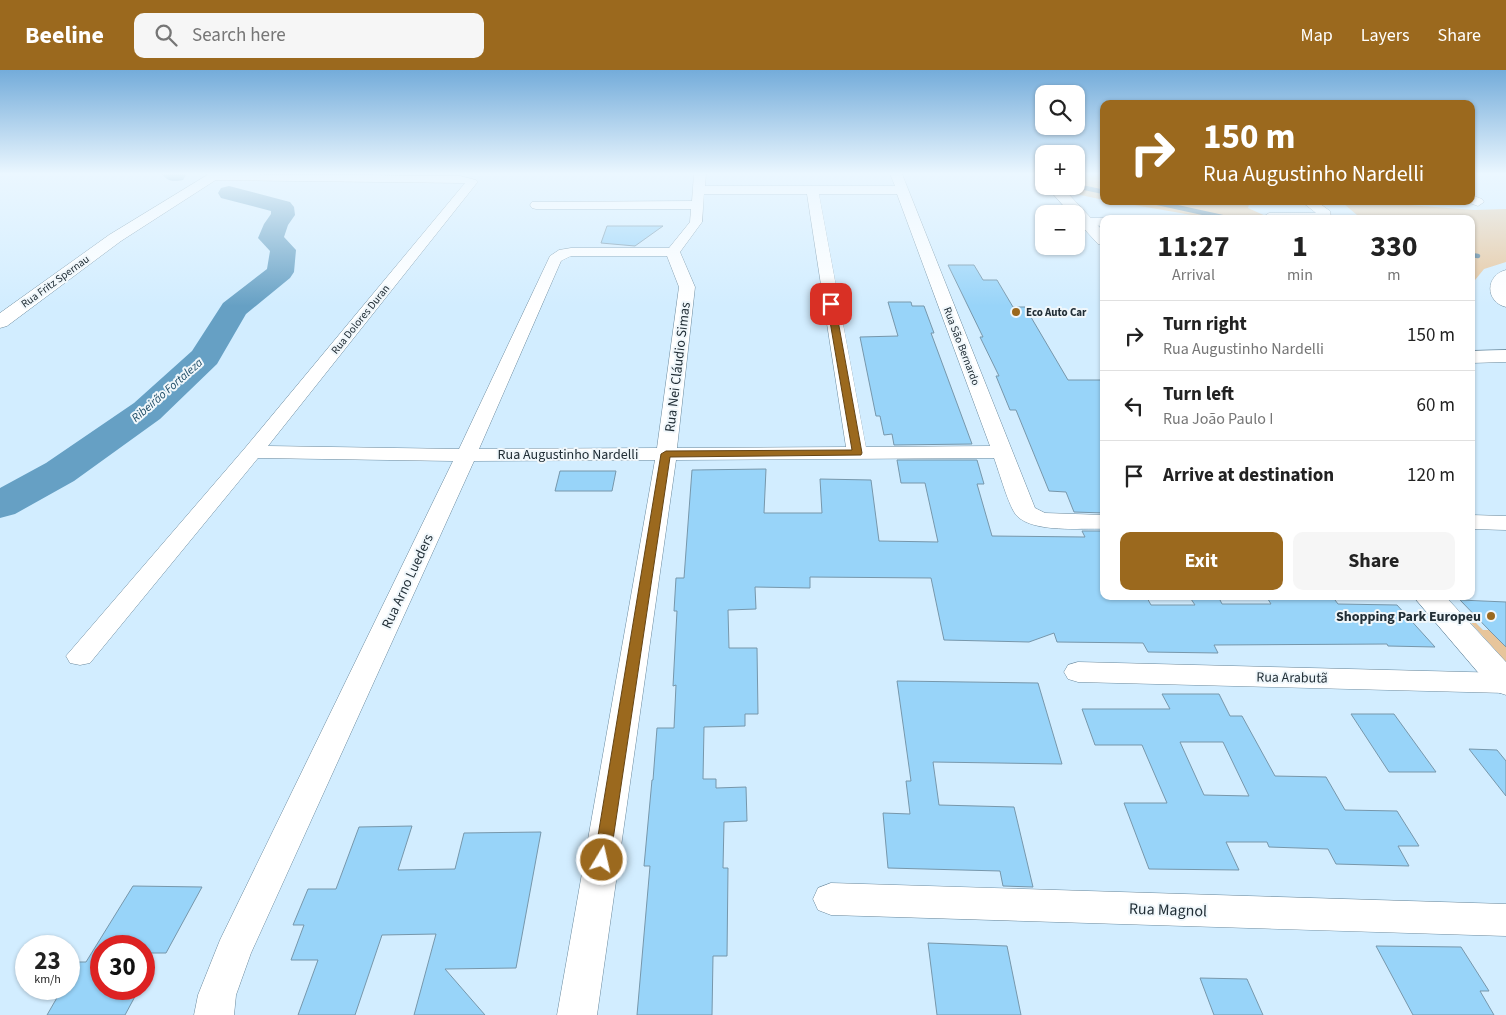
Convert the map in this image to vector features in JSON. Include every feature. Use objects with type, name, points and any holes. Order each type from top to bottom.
[{"type":"main road","name":"Rua Fritz Spernau","points":[[0,322],[116,238],[148,218]]},
{"type":"main road","points":[[1082,218],[1100,237]]},
{"type":"main road","points":[[1506,275],[1498,285],[1498,292],[1506,302]]},
{"type":"main road","points":[[1475,356],[1506,356]]},
{"type":"main road","points":[[1432,600],[1506,683]]},
{"type":"street","name":"Rua Dolores Duran","points":[[80,656],[252,452],[443,218]]},
{"type":"street","points":[[674,252],[696,222],[696,218]]},
{"type":"street","points":[[817,218],[857,453]]},
{"type":"street","name":"Rua São Bernardo","points":[[913,218],[1025,511],[1032,516],[1052,521],[1100,522]]},
{"type":"street","points":[[1086,222],[1100,222]]},
{"type":"street","name":"Rua Arno Lueders","points":[[214,1015],[217,995],[233,952],[466,455],[555,259],[564,253],[571,252],[674,252]]},
{"type":"street","name":"Rua Nei Cláudio Simas","points":[[578,1015],[666,454],[687,287],[686,276],[676,261],[674,252]]},
{"type":"street","name":"Rua Augustinho Nardelli","points":[[252,452],[466,455],[1003,452]]},
{"type":"street","points":[[1475,522],[1506,523]]},
{"type":"street","name":"Rua Arabutã","points":[[1078,672],[1506,683]]},
{"type":"street","name":"Rua Magnol","points":[[831,899],[1506,920]]},
{"type":"shaded area","points":[[1475,218],[1506,218],[1506,262],[1484,269],[1475,280]]},
{"type":"shaded area","points":[[1471,623],[1476,623],[1483,630],[1489,630],[1506,647],[1506,662]]},
{"type":"building","points":[[607,226],[663,226],[635,246],[601,243]]},
{"type":"building","points":[[948,265],[974,265],[983,280],[997,280],[1013,307],[1025,307],[1068,380],[1100,380],[1100,513],[1074,512],[1066,492],[1049,491],[1016,410],[1010,410],[996,376],[999,376],[980,337],[983,337]]},
{"type":"building","points":[[888,302],[911,302],[912,306],[924,306],[934,333],[931,333],[972,444],[894,445],[892,434],[884,435],[880,416],[876,416],[860,337],[898,336]]},
{"type":"building","points":[[897,460],[977,460],[984,484],[977,484],[992,536],[1085,537],[1082,531],[1100,531],[1100,600],[1148,600],[1151,605],[1195,605],[1192,600],[1220,600],[1222,604],[1271,604],[1268,600],[1335,600],[1338,604],[1397,605],[1435,647],[1388,646],[1387,644],[1214,645],[1218,653],[1148,652],[1143,643],[1057,642],[1054,633],[1029,642],[944,640],[931,578],[810,577],[810,588],[755,587],[756,609],[728,610],[729,648],[757,648],[758,714],[745,714],[745,726],[704,727],[703,779],[716,779],[716,788],[746,787],[747,821],[724,822],[723,868],[728,868],[727,956],[713,956],[712,1015],[637,1015],[650,866],[644,866],[657,728],[674,728],[676,685],[673,686],[677,611],[674,611],[676,578],[684,578],[692,470],[766,469],[764,513],[822,513],[820,479],[871,480],[879,541],[938,542],[925,483],[901,483]]},
{"type":"building","points":[[560,471],[616,471],[612,491],[555,491]]},
{"type":"building","name":"Shopping Park Europeu","points":[[1460,600],[1506,602],[1506,647],[1489,630]]},
{"type":"building","points":[[897,681],[1038,683],[1062,764],[933,762],[939,805],[1014,807],[1033,887],[1003,886],[1000,871],[888,868],[883,813],[910,814],[906,781],[911,781]]},
{"type":"building","points":[[1162,694],[1219,694],[1230,716],[1242,716],[1275,776],[1326,777],[1345,810],[1397,811],[1419,846],[1398,846],[1409,866],[1336,864],[1328,849],[1269,847],[1267,842],[1226,842],[1239,870],[1149,869],[1124,803],[1167,803],[1142,745],[1095,745],[1082,709],[1170,709]],"holes":[[[1180,742],[1223,742],[1249,796],[1204,795]]]},
{"type":"building","points":[[1351,714],[1394,714],[1436,772],[1389,772]]},
{"type":"building","points":[[1469,749],[1497,750],[1506,761],[1506,796]]},
{"type":"building","points":[[412,826],[398,870],[455,869],[464,833],[541,832],[516,968],[445,969],[485,1015],[414,1015],[436,934],[382,935],[355,1015],[298,1015],[318,960],[291,960],[304,925],[293,925],[308,889],[336,889],[359,827]]},
{"type":"building","points":[[133,886],[202,887],[166,953],[155,953],[155,935],[103,935]]},
{"type":"building","points":[[928,943],[1007,946],[1021,1015],[937,1015]]},
{"type":"building","points":[[1376,946],[1461,947],[1489,991],[1480,991],[1494,1015],[1413,1015]]},
{"type":"building","points":[[90,956],[90,1000],[133,1000],[125,1015],[47,1015],[56,1000],[80,1000],[80,962],[86,962]]},
{"type":"building","points":[[1200,978],[1247,979],[1263,1015],[1214,1015]]},
{"type":"waterway","name":"Ribeirão Fortaleza","points":[[0,505],[60,472],[147,411],[205,357],[234,309],[280,272],[283,250],[271,238],[276,224],[281,218]]},
{"type":"place","name":"Eco Auto Car","points":[[1016,312]]},
{"type":"place","name":"Shopping Park Europeu","points":[[1491,616]]},
{"type":"route","points":[[602,860],[666,454],[857,453],[831,304]]}]
